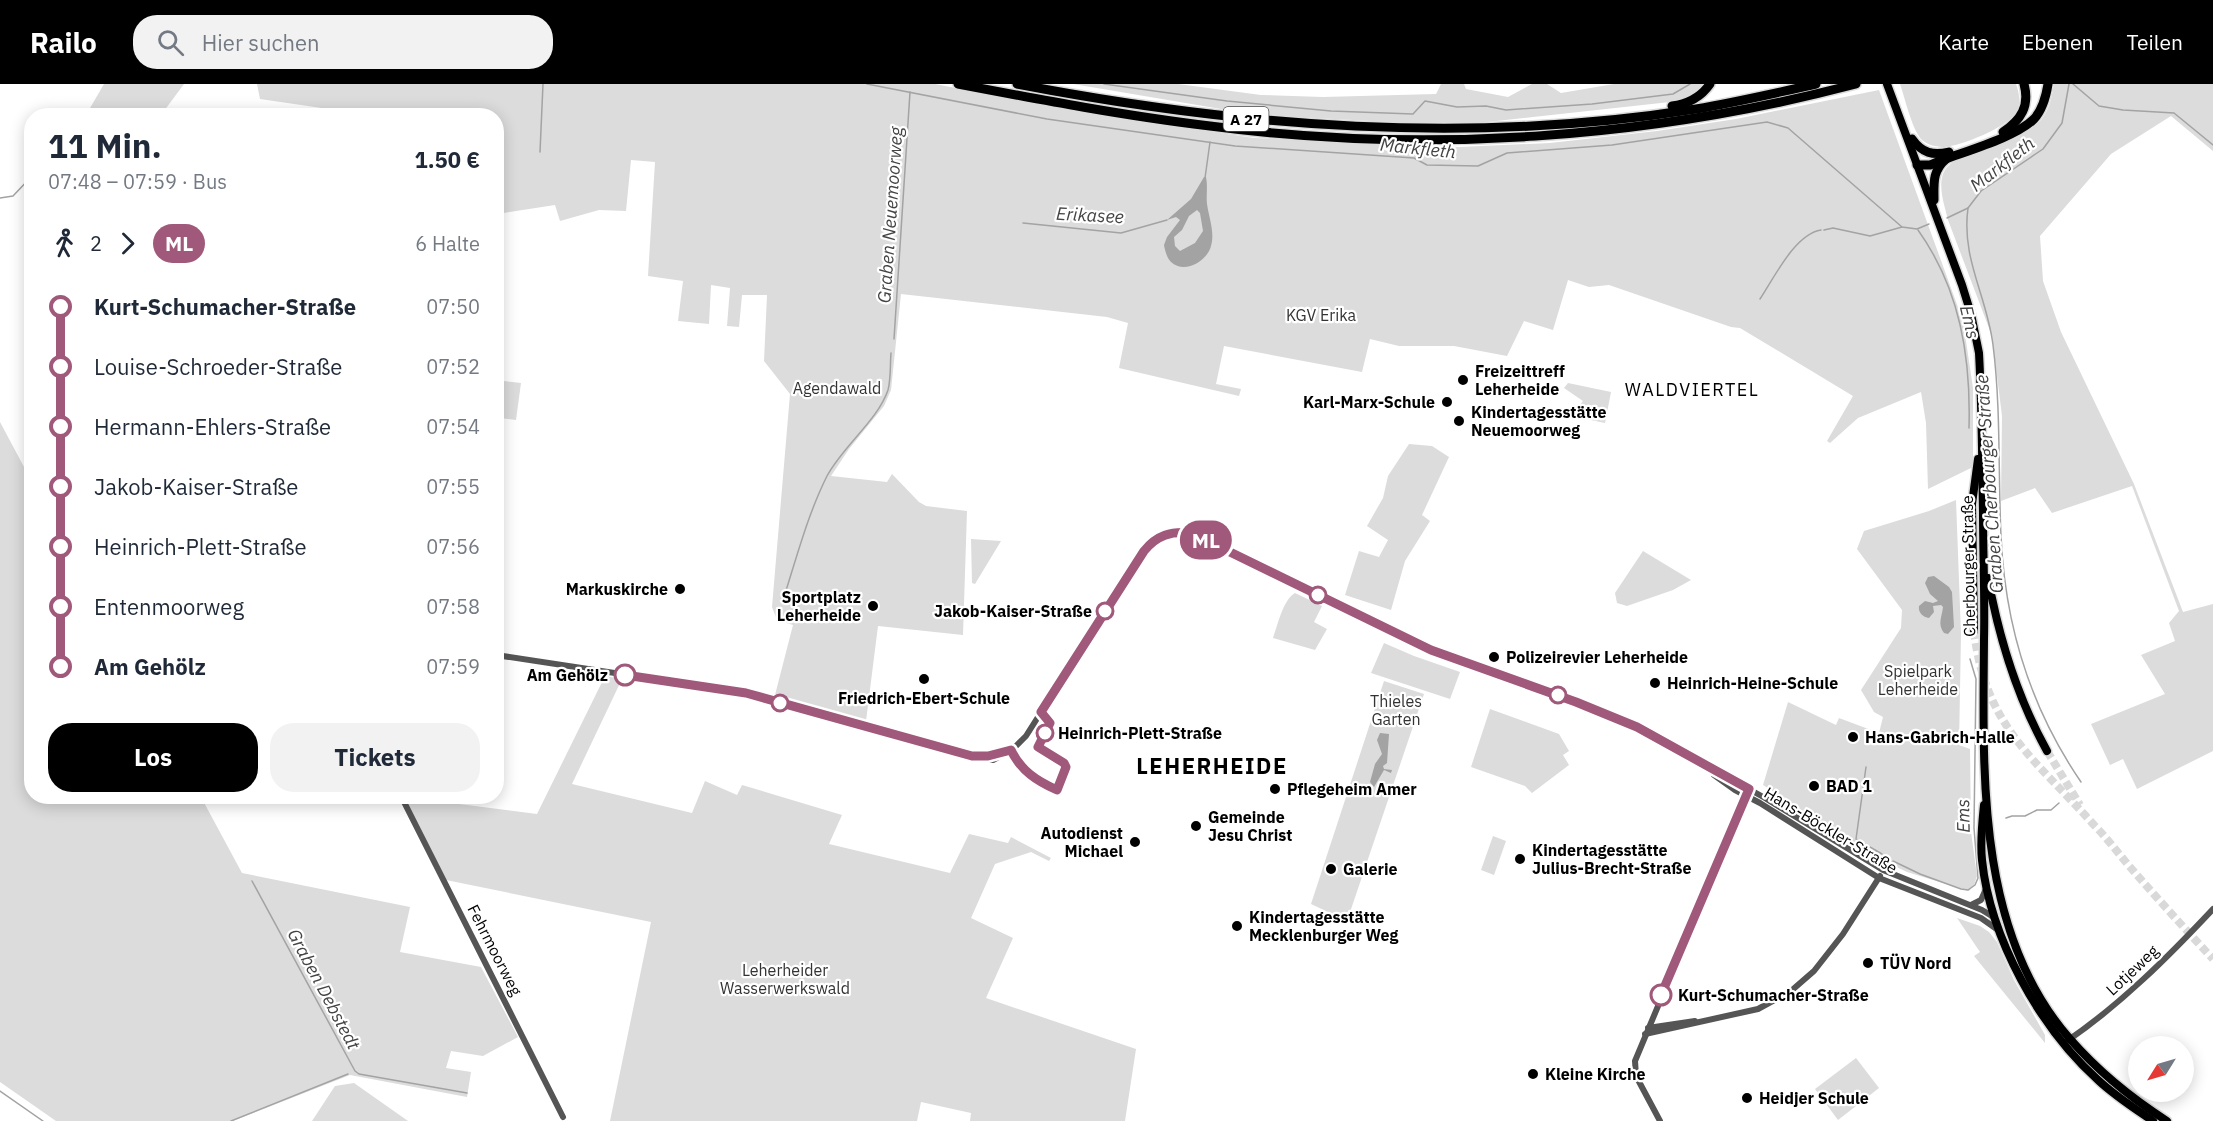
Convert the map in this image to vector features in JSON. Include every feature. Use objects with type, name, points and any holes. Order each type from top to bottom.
[{"type":"highway","name":"A 27","points":[[958,84],[1043,100],[1210,126],[1317,136],[1418,139],[1528,137],[1611,129],[1759,107],[1856,84]]},
{"type":"highway","name":"A 27","points":[[1017,84],[1207,115],[1316,125],[1419,129],[1512,127],[1623,118],[1697,109],[1816,84]]},
{"type":"highway","points":[[1623,118],[1633,112],[1688,102],[1704,92],[1710,84]]},
{"type":"highway","points":[[1934,200],[1934,182],[1937,170],[1943,162],[1953,153],[2001,134],[2016,123],[2026,106],[2024,84]]},
{"type":"highway","points":[[1920,164],[1999,139],[2026,125],[2042,108],[2048,84]]},
{"type":"highway","points":[[1912,139],[1928,153],[1953,153]]},
{"type":"main road","name":"Cherbourger Straße","points":[[1887,84],[1934,200],[1977,335],[1981,373],[1985,783],[1981,840],[1991,919]]},
{"type":"main road","name":"Cherbourger Straße","points":[[1890,94],[1912,139],[1934,215],[1946,241]]},
{"type":"main road","name":"Cherbourger Straße","points":[[1890,94],[1894,117],[1931,215],[1946,241]]},
{"type":"main road","points":[[1974,631],[1972,504],[1982,432]]},
{"type":"main road","points":[[1983,554],[2011,670],[2026,710],[2047,751]]},
{"type":"main road","name":"Cherbourger Straße","points":[[1985,783],[1994,861],[2007,936],[2067,1041],[2097,1079],[2154,1121]]},
{"type":"main road","points":[[1991,919],[2004,910]]},
{"type":"main road","points":[[1991,919],[2005,925],[2007,936]]},
{"type":"main road","name":"Cherbourger Straße","points":[[2067,1041],[2119,1087],[2167,1121]]},
{"type":"street","name":"Hans-Böckler-Straße","points":[[972,756],[993,760],[1011,750],[1026,736],[1144,551],[1154,540],[1169,533],[1191,533],[1431,650],[1576,702],[1664,740],[1735,790],[1879,878],[1991,919]]},
{"type":"street","points":[[504,656],[746,693],[972,756],[988,756],[1011,750]]},
{"type":"street","name":"Hans-Böckler-Straße","points":[[1702,765],[1749,789],[1883,870],[1971,905],[1991,919]]},
{"type":"street","points":[[1660,1121],[1636,1076],[1634,1066],[1749,789]]},
{"type":"street","name":"Fehrmoorweg","points":[[405,804],[563,1117]]},
{"type":"street","points":[[1647,1031],[1758,1009],[1791,991],[1818,965],[1848,926],[1883,870]]},
{"type":"street","points":[[1971,905],[1981,900],[1986,888]]},
{"type":"street","name":"Lotjeweg","points":[[2067,1041],[2093,1023],[2142,981],[2213,909]]},
{"type":"green space","points":[[104,84],[184,84],[166,108],[90,108]]},
{"type":"green space","points":[[257,84],[935,84],[1078,112],[1254,138],[1459,147],[1550,143],[1657,131],[1736,119],[1879,90],[1963,321],[1973,388],[1973,467],[1928,489],[1926,423],[1921,392],[1858,418],[1830,443],[1827,441],[1853,396],[1740,328],[1731,327],[1609,285],[1589,287],[1568,280],[1553,330],[1524,321],[1507,356],[1454,346],[1399,346],[1370,339],[1362,372],[1224,346],[1216,384],[1241,389],[1239,396],[1119,368],[1128,323],[1107,317],[901,294],[891,390],[884,406],[849,449],[831,476],[887,482],[892,474],[919,502],[926,506],[967,511],[963,635],[878,626],[866,721],[775,695],[793,625],[777,620],[772,607],[790,394],[764,361],[767,295],[742,295],[739,327],[727,326],[730,288],[711,285],[709,324],[678,321],[683,281],[648,276],[655,162],[631,160],[626,211],[599,210],[560,221],[555,205],[504,213],[504,108],[322,108],[260,99]]},
{"type":"green space","points":[[1073,84],[1178,84],[1261,95],[1323,97],[1436,94],[1441,84],[1464,84],[1466,89],[1508,97],[1532,84],[1547,84],[1561,93],[1614,84],[1704,84],[1691,97],[1670,102],[1478,123],[1390,122],[1279,116],[1233,111]]},
{"type":"green space","points":[[1900,84],[2016,84],[2019,104],[2012,117],[1984,135],[1952,146],[1938,147],[1922,140],[1918,135]]},
{"type":"green space","points":[[2054,84],[2213,84],[2213,151],[2171,116],[2111,154],[2040,236],[2043,281],[2061,332],[2134,484],[2183,612],[2213,604],[2213,751],[2137,789],[2123,759],[2110,765],[2091,724],[2165,694],[2141,655],[2175,641],[2169,623],[2179,611],[2132,486],[2052,513],[2035,488],[2001,501],[2002,416],[1992,336],[1948,220],[1942,191],[1943,174],[1949,165],[1973,152],[2019,135],[2042,119],[2049,106]]},
{"type":"green space","points":[[504,381],[521,383],[516,420],[504,419]]},
{"type":"green space","points":[[1568,383],[1611,392],[1605,423],[1572,416],[1583,401],[1564,388]]},
{"type":"green space","points":[[0,422],[24,467],[24,804],[205,804],[242,873],[410,907],[400,952],[481,967],[518,1037],[483,1056],[451,1051],[446,1068],[471,1072],[467,1097],[350,1075],[233,1121],[56,1121],[0,1082]]},
{"type":"green space","points":[[1409,444],[1432,446],[1449,457],[1422,515],[1430,521],[1405,561],[1391,610],[1345,595],[1359,551],[1379,557],[1388,540],[1367,526],[1383,498],[1388,476]]},
{"type":"green space","name":"Spielpark Leherheide","points":[[1956,500],[1961,634],[1959,745],[1970,749],[1971,832],[1977,876],[1969,891],[1907,872],[1871,855],[1763,785],[1788,702],[1836,725],[1839,718],[1879,733],[1883,717],[1874,712],[1861,690],[1901,628],[1902,610],[1857,549],[1864,531],[1929,511]]},
{"type":"green space","points":[[971,539],[1001,541],[975,584],[972,583]]},
{"type":"green space","points":[[1643,551],[1691,580],[1673,590],[1627,606],[1617,603],[1615,593]]},
{"type":"green space","points":[[1295,593],[1322,606],[1314,622],[1327,629],[1315,650],[1273,638],[1284,607]]},
{"type":"green space","points":[[1384,643],[1460,672],[1450,699],[1371,673]]},
{"type":"green space","name":"Leherheider Wasserwerkswald","points":[[605,676],[622,679],[572,784],[692,813],[705,781],[737,795],[742,785],[842,815],[829,844],[950,873],[969,834],[1008,843],[1011,837],[1051,858],[1049,861],[1031,852],[995,864],[971,918],[1013,938],[986,998],[1136,1049],[1125,1121],[970,1121],[971,1113],[921,1102],[917,1121],[610,1121],[651,922],[446,880],[408,804],[459,804],[537,814]]},
{"type":"green space","name":"Thieles Garten","points":[[1384,681],[1424,694],[1347,921],[1311,904]]},
{"type":"green space","points":[[1490,709],[1559,734],[1569,751],[1563,755],[1569,765],[1532,793],[1525,786],[1471,767]]},
{"type":"green space","points":[[1493,836],[1506,841],[1494,875],[1481,870]]},
{"type":"green space","points":[[1957,918],[1980,926],[1997,942],[2014,980],[2045,1035],[2045,1043],[1974,956],[1980,952]]},
{"type":"green space","points":[[1856,1058],[1879,1088],[1838,1120],[1815,1089]]},
{"type":"green space","points":[[354,1083],[408,1121],[312,1121],[335,1086]]},
{"type":"shaded area","name":"Erikasee","points":[[1206,177],[1207,204],[1212,230],[1211,246],[1201,261],[1183,267],[1171,262],[1164,245],[1180,220],[1176,217],[1167,220],[1191,199]],"holes":[[[1197,210],[1200,213],[1203,231],[1195,243],[1180,251],[1175,246],[1174,237],[1182,230],[1189,216]]]},
{"type":"shaded area","points":[[1934,576],[1952,592],[1954,627],[1948,634],[1944,633],[1941,627],[1943,607],[1941,605],[1933,606],[1934,612],[1929,618],[1923,616],[1919,611],[1919,606],[1925,601],[1933,603],[1938,601],[1930,594],[1925,583],[1928,577]]},
{"type":"shaded area","points":[[1380,733],[1389,734],[1387,763],[1383,766],[1384,769],[1392,770],[1391,773],[1384,770],[1374,787],[1370,782],[1375,764],[1382,754],[1377,740]]},
{"type":"waterway","name":"Markfleth","points":[[540,152],[543,84]]},
{"type":"waterway","name":"Markfleth","points":[[867,84],[1047,119],[1235,146],[1414,158],[1427,165],[1478,166],[1507,153],[1612,145],[1767,122],[1788,128],[1902,227],[1917,229],[1929,224]]},
{"type":"waterway","points":[[1104,84],[1227,101],[1331,111],[1413,114],[1425,101],[1457,107],[1486,106],[1506,110],[1592,104],[1673,94],[1690,84]]},
{"type":"waterway","name":"Markfleth","points":[[1947,218],[1968,208],[1981,191],[2043,149],[2062,123],[2069,84]]},
{"type":"waterway","points":[[2073,84],[2099,106],[2174,113],[2213,145]]},
{"type":"waterway","name":"Graben Neuemoorweg","points":[[894,339],[910,92]]},
{"type":"waterway","name":"Erikasee","points":[[1205,178],[1210,142]]},
{"type":"waterway","points":[[0,198],[13,196],[24,184]]},
{"type":"waterway","name":"Graben Cherbourger Straße","points":[[1968,208],[1968,244],[1990,327],[1996,369],[2001,536],[2008,602],[2015,634],[2035,696],[2063,754],[2081,782]]},
{"type":"waterway","name":"Erikasee","points":[[1023,223],[1121,233],[1167,220]]},
{"type":"waterway","points":[[1824,230],[1833,228],[1870,236],[1902,227]]},
{"type":"waterway","points":[[1760,299],[1794,248],[1811,233],[1821,230]]},
{"type":"waterway","name":"Ems","points":[[1918,230],[1944,276],[1960,324],[1968,375],[1969,428]]},
{"type":"waterway","name":"Graben Neuemoorweg","points":[[784,597],[808,520],[827,476],[869,422],[888,390],[891,353]]},
{"type":"waterway","name":"Ems","points":[[1893,861],[1961,889],[1968,890],[1975,885],[1978,878],[1974,828],[1976,679],[1970,659]]},
{"type":"waterway","name":"Ems","points":[[1866,767],[1856,839],[1882,854]]},
{"type":"waterway","name":"Graben Cherbourger Straße","points":[[2006,818],[2025,816],[2037,810],[2051,810],[2059,803]]},
{"type":"waterway","name":"Graben Debstedt","points":[[252,881],[355,1071],[359,1074],[467,1093]]},
{"type":"waterway","name":"Graben Debstedt","points":[[231,1121],[348,1074]]},
{"type":"waterway","points":[[0,1091],[43,1121]]},
{"type":"tunnel","points":[[1974,631],[1980,664],[1989,693],[2016,739],[2213,959]]},
{"type":"tunnel","points":[[2047,751],[2080,805]]},
{"type":"bus line","name":"ML","points":[[625,675],[746,693],[972,756],[988,756],[1011,750],[1017,762],[1028,774],[1057,790],[1066,767],[1064,763],[1038,747],[1050,723],[1041,712],[1144,551],[1160,536],[1169,533],[1191,533],[1431,650],[1553,693],[1637,727],[1749,789],[1661,995]]},
{"type":"place","name":"Freizeittreff Leherheide","points":[[1463,380]]},
{"type":"place","name":"Karl-Marx-Schule","points":[[1447,402]]},
{"type":"place","name":"Kindertagesstätte Neuemoorweg","points":[[1459,421]]},
{"type":"place","name":"Markuskirche","points":[[680,589]]},
{"type":"place","name":"Sportplatz Leherheide","points":[[873,606]]},
{"type":"place","name":"Jakob-Kaiser-Straße","points":[[1105,611]]},
{"type":"place","name":"Polizeirevier Leherheide","points":[[1494,657]]},
{"type":"place","name":"Am Gehölz","points":[[625,675]]},
{"type":"place","name":"Friedrich-Ebert-Schule","points":[[924,679]]},
{"type":"place","name":"Heinrich-Heine-Schule","points":[[1655,683]]},
{"type":"place","name":"Heinrich-Plett-Straße","points":[[1045,733]]},
{"type":"place","name":"Hans-Gabrich-Halle","points":[[1853,737]]},
{"type":"place","name":"BAD 1","points":[[1814,786]]},
{"type":"place","name":"Pflegeheim Amer","points":[[1275,789]]},
{"type":"place","name":"Gemeinde Jesu Christ","points":[[1196,826]]},
{"type":"place","name":"Autodienst Michael","points":[[1135,842]]},
{"type":"place","name":"Kindertagesstätte Julius-Brecht-Straße","points":[[1520,859]]},
{"type":"place","name":"Galerie","points":[[1331,869]]},
{"type":"place","name":"Kindertagesstätte Mecklenburger Weg","points":[[1237,926]]},
{"type":"place","name":"TÜV Nord","points":[[1868,963]]},
{"type":"place","name":"Kurt-Schumacher-Straße","points":[[1661,995]]},
{"type":"place","name":"Kleine Kirche","points":[[1533,1074]]},
{"type":"place","name":"Heidjer Schule","points":[[1747,1098]]},
{"type":"district","name":"WALDVIERTEL","points":[[1692,389]]},
{"type":"district","name":"LEHERHEIDE","points":[[1212,765]]},
{"type":"park label","name":"KGV Erika","points":[[1321,315]]},
{"type":"park label","name":"Agendawald","points":[[837,388]]}]
